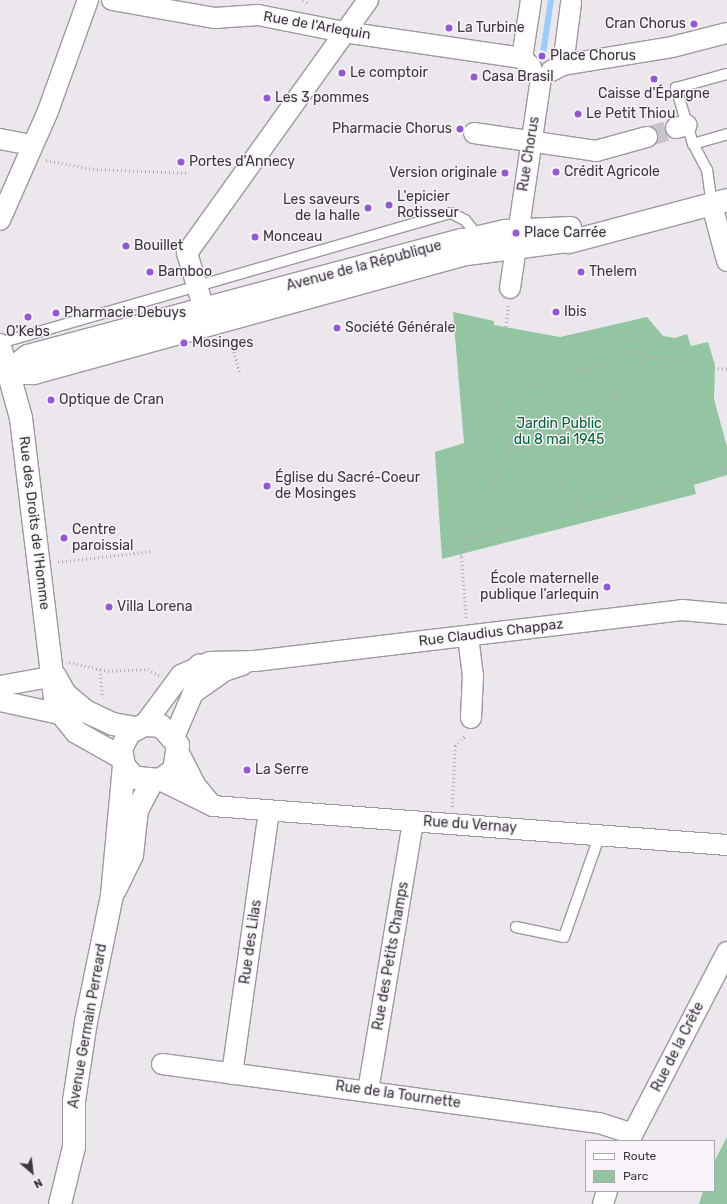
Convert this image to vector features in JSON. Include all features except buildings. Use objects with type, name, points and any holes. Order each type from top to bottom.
[{"type":"main road","name":"Avenue de la République","points":[[570,235],[719,195]]},
{"type":"main road","name":"Avenue de la République","points":[[4,372],[28,356],[204,309],[466,244]]},
{"type":"main road","name":"Avenue de la République","points":[[4,372],[34,374],[226,321],[466,244]]},
{"type":"main road","name":"Rue des Droits de l'Homme","points":[[4,372],[21,418],[54,669],[54,699],[60,714],[76,732],[122,761]]},
{"type":"main road","name":"Rue des Droits de l'Homme","points":[[54,669],[74,703],[106,720],[140,726]]},
{"type":"main road","points":[[140,726],[161,726],[177,745],[174,770],[156,781],[135,778],[122,761],[124,740],[140,726]]},
{"type":"main road","name":"Avenue Germain Perreard","points":[[60,1204],[74,1147],[74,1101],[86,1022],[112,895],[122,761]]},
{"type":"main road","name":"Avenue Germain Perreard","points":[[112,895],[132,855],[137,810],[156,781]]},
{"type":"street","points":[[0,220],[63,74],[88,0]]},
{"type":"street","name":"Rue de l'Arlequin","points":[[112,0],[215,18],[258,15],[344,32],[522,58]]},
{"type":"street","points":[[204,309],[187,253],[368,0]]},
{"type":"street","points":[[531,0],[522,58],[541,77],[563,65],[672,47],[727,33]]},
{"type":"street","points":[[563,65],[571,3]]},
{"type":"street","name":"Rue Chorus","points":[[510,288],[541,77]]},
{"type":"street","points":[[474,133],[596,152],[647,137]]},
{"type":"street","points":[[0,139],[30,149]]},
{"type":"street","points":[[719,195],[727,261]]},
{"type":"street","name":"Avenue de la République","points":[[466,244],[518,230],[570,235]]},
{"type":"street","name":"Avenue de la République","points":[[466,244],[515,250],[570,235]]},
{"type":"street","points":[[0,343],[4,372]]},
{"type":"street","name":"Rue Claudius Chappaz","points":[[199,665],[224,660],[255,661],[682,610],[727,614]]},
{"type":"street","points":[[468,636],[473,675],[471,718]]},
{"type":"street","name":"Rue Claudius Chappaz","points":[[193,693],[224,671],[255,661]]},
{"type":"street","points":[[140,726],[184,673],[199,665]]},
{"type":"street","points":[[199,665],[193,693],[177,745],[195,785],[213,806]]},
{"type":"street","points":[[0,686],[54,669]]},
{"type":"street","points":[[0,701],[60,714]]},
{"type":"street","name":"Rue du Vernay","points":[[156,781],[213,806],[413,822],[600,834],[727,845]]},
{"type":"street","name":"Rue des Lilas","points":[[232,1074],[269,811]]},
{"type":"street","name":"Rue des Petits Champs","points":[[368,1091],[413,822]]},
{"type":"street","name":"Rue de la Crête","points":[[631,1138],[727,952]]},
{"type":"street","name":"Rue de la Tournette","points":[[162,1064],[599,1123],[631,1138]]},
{"type":"street","points":[[603,1204],[607,1192]]},
{"type":"lane","points":[[719,195],[693,144],[681,126],[676,88],[727,74]]},
{"type":"lane","points":[[693,144],[727,134]]},
{"type":"lane","points":[[0,343],[198,288],[214,279],[451,213],[465,220],[466,244]]},
{"type":"lane","points":[[516,927],[564,937],[600,834]]},
{"type":"path","points":[[303,0],[307,3]]},
{"type":"path","points":[[30,149],[78,168],[189,173]]},
{"type":"path","points":[[468,636],[460,560],[511,449],[498,402],[510,288]]},
{"type":"path","points":[[226,321],[240,374]]},
{"type":"path","points":[[499,389],[516,390],[605,363],[629,350],[654,359],[695,356],[706,367],[727,369]]},
{"type":"path","points":[[511,449],[523,447],[566,431],[608,400],[616,397],[648,356]]},
{"type":"path","points":[[605,363],[598,390],[608,400]]},
{"type":"path","points":[[616,397],[621,411],[635,422],[727,470]]},
{"type":"path","points":[[523,447],[588,507]]},
{"type":"path","points":[[469,538],[727,470]]},
{"type":"path","points":[[39,564],[152,551]]},
{"type":"path","points":[[54,669],[72,662],[100,670],[148,669],[175,684]]},
{"type":"path","points":[[100,670],[106,720]]},
{"type":"path","points":[[451,824],[455,746],[465,736],[471,718]]},
{"type":"green space","name":"Jardin Public du 8 mai 1945","points":[[453,312],[494,321],[494,325],[560,337],[647,317],[663,336],[675,338],[687,334],[691,346],[708,342],[715,365],[714,399],[727,447],[727,475],[694,485],[696,494],[442,559],[435,452],[464,443]]},
{"type":"green space","points":[[727,1137],[727,1204],[699,1204],[703,1192],[715,1192],[715,1160]]},
{"type":"waterway","points":[[543,54],[551,0]]},
{"type":"tunnel","points":[[647,137],[676,128]]},
{"type":"place","name":"Cran Chorus","points":[[694,24]]},
{"type":"place","name":"La Turbine","points":[[449,28]]},
{"type":"place","name":"Place Chorus","points":[[542,56]]},
{"type":"place","name":"Le comptoir","points":[[342,73]]},
{"type":"place","name":"Casa Brasil","points":[[474,77]]},
{"type":"place","name":"Caisse d'Épargne","points":[[654,79]]},
{"type":"place","name":"Les 3 pommes","points":[[267,98]]},
{"type":"place","name":"Le Petit Thiou","points":[[578,114]]},
{"type":"place","name":"Pharmacie Chorus","points":[[460,129]]},
{"type":"place","name":"Portes d'Annecy","points":[[181,162]]},
{"type":"place","name":"Crédit Agricole","points":[[556,172]]},
{"type":"place","name":"Version originale","points":[[505,173]]},
{"type":"place","name":"L'epicier Rotisseur","points":[[389,205]]},
{"type":"place","name":"Les saveurs de la halle","points":[[368,208]]},
{"type":"place","name":"Place Carrée","points":[[516,233]]},
{"type":"place","name":"Monceau","points":[[255,237]]},
{"type":"place","name":"Bouillet","points":[[126,246]]},
{"type":"place","name":"Bamboo","points":[[150,272]]},
{"type":"place","name":"Thelem","points":[[581,272]]},
{"type":"place","name":"Ibis","points":[[556,312]]},
{"type":"place","name":"Pharmacie Debuys","points":[[56,313]]},
{"type":"place","name":"O'Kebs","points":[[28,317]]},
{"type":"place","name":"Société Générale","points":[[337,328]]},
{"type":"place","name":"Mosinges","points":[[184,343]]},
{"type":"place","name":"Optique de Cran","points":[[51,400]]},
{"type":"place","name":"Église du Sacré-Coeur de Mosinges","points":[[267,486]]},
{"type":"place","name":"Centre paroissial","points":[[64,538]]},
{"type":"place","name":"École maternelle publique l'arlequin","points":[[607,587]]},
{"type":"place","name":"Villa Lorena","points":[[109,607]]},
{"type":"place","name":"La Serre","points":[[247,770]]}]
